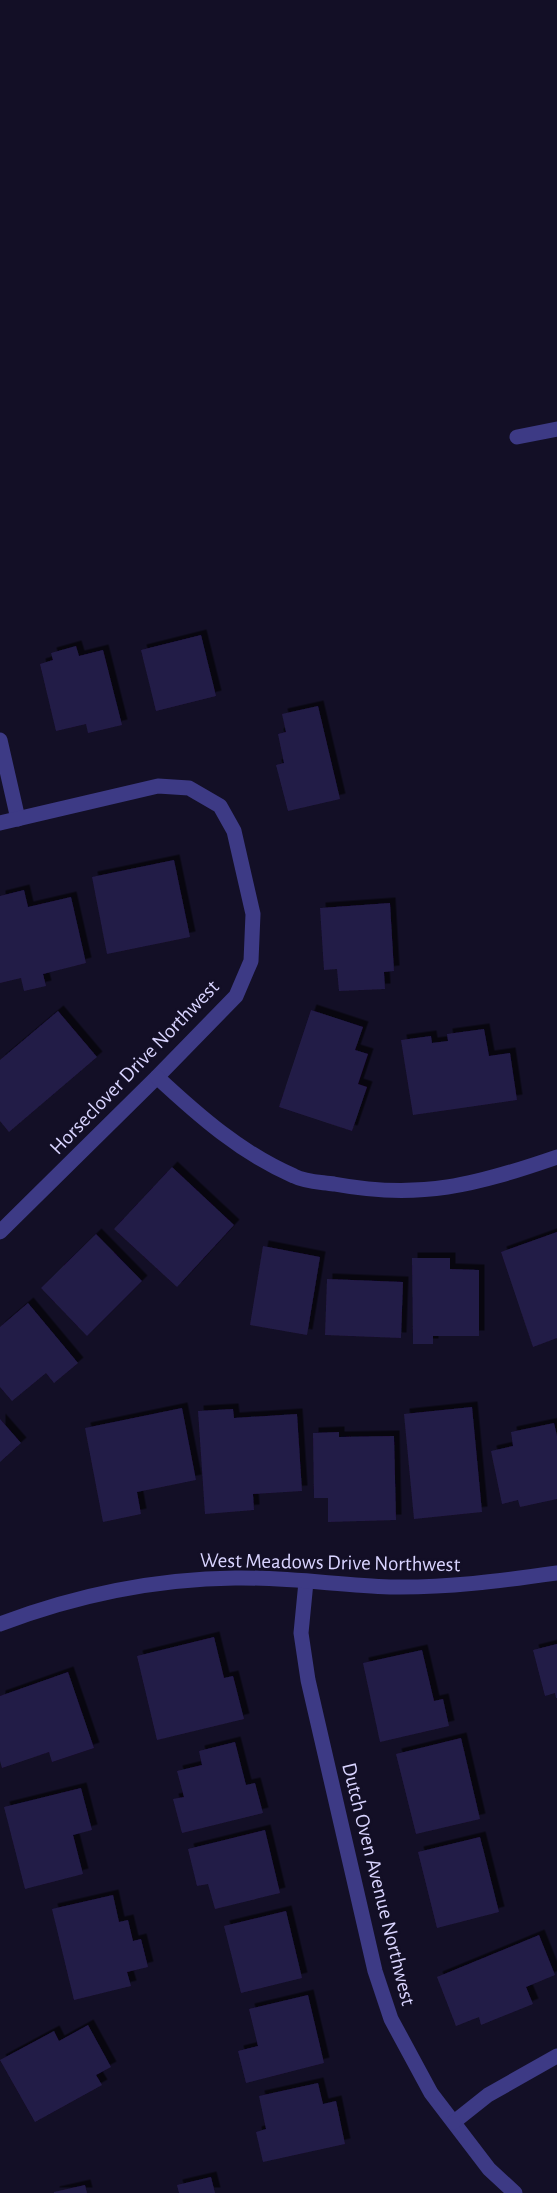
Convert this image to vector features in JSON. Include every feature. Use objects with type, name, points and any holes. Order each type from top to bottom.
[{"type":"street","points":[[517,437],[557,429]]},
{"type":"street","points":[[0,740],[18,819],[0,823]]},
{"type":"street","name":"Horseclover Drive Northwest","points":[[0,1232],[158,1077],[236,996],[251,960],[253,914],[234,831],[220,806],[189,788],[158,786],[18,819]]},
{"type":"street","points":[[158,1077],[201,1118],[246,1151],[296,1178],[375,1192],[438,1190],[500,1176],[557,1157]]},
{"type":"street","name":"West Meadows Drive Northwest","points":[[0,1624],[34,1611],[102,1594],[175,1582],[236,1578],[456,1586],[557,1573]]},
{"type":"street","name":"Dutch Oven Avenue Northwest","points":[[306,1582],[301,1633],[308,1680],[375,1971],[391,2019],[431,2093],[489,2169],[515,2193]]},
{"type":"street","points":[[454,2121],[488,2095],[557,2056]]},
{"type":"building","points":[[201,635],[216,696],[156,711],[141,650]]},
{"type":"building","points":[[76,646],[79,656],[103,650],[122,725],[88,733],[86,724],[56,731],[40,664],[53,660],[51,653]]},
{"type":"building","points":[[318,706],[340,799],[288,811],[276,765],[284,763],[278,734],[286,732],[282,714]]},
{"type":"building","points":[[174,860],[190,937],[107,954],[92,877]]},
{"type":"building","points":[[24,890],[28,907],[71,897],[86,963],[43,974],[46,986],[24,991],[21,978],[0,983],[0,896]]},
{"type":"building","points":[[390,903],[394,971],[384,972],[385,989],[339,991],[337,969],[324,970],[320,908]]},
{"type":"building","points":[[311,1010],[363,1027],[355,1050],[368,1054],[358,1084],[367,1087],[352,1131],[279,1107]]},
{"type":"building","points":[[58,1011],[97,1057],[9,1132],[0,1121],[0,1060]]},
{"type":"building","points":[[484,1029],[489,1056],[510,1053],[517,1100],[413,1115],[401,1040],[431,1036],[432,1043],[448,1041],[447,1034]]},
{"type":"building","points":[[172,1167],[234,1225],[177,1287],[114,1229]]},
{"type":"building","points":[[557,1232],[557,1338],[533,1347],[501,1252]]},
{"type":"building","points":[[96,1234],[142,1281],[87,1336],[41,1288]]},
{"type":"building","points":[[263,1246],[320,1257],[307,1335],[250,1325]]},
{"type":"building","points":[[412,1258],[450,1258],[450,1269],[479,1270],[479,1336],[433,1336],[433,1344],[413,1344]]},
{"type":"building","points":[[327,1279],[403,1282],[401,1338],[325,1335]]},
{"type":"building","points":[[28,1303],[78,1363],[54,1383],[46,1373],[12,1401],[0,1387],[0,1327]]},
{"type":"building","points":[[472,1407],[482,1512],[414,1519],[404,1414]]},
{"type":"building","points":[[182,1408],[196,1480],[137,1492],[141,1514],[103,1522],[85,1428]]},
{"type":"building","points":[[233,1409],[234,1418],[297,1414],[302,1491],[253,1494],[254,1510],[205,1514],[198,1411]]},
{"type":"building","points":[[0,1419],[21,1443],[0,1462]]},
{"type":"building","points":[[554,1423],[557,1436],[557,1499],[520,1507],[518,1500],[502,1504],[491,1451],[513,1446],[511,1432]]},
{"type":"building","points":[[339,1432],[339,1437],[394,1436],[396,1520],[328,1522],[328,1498],[314,1498],[313,1433]]},
{"type":"building","points":[[214,1637],[224,1678],[233,1676],[244,1719],[157,1740],[137,1656]]},
{"type":"building","points":[[557,1644],[556,1698],[555,1693],[545,1696],[533,1650]]},
{"type":"building","points":[[422,1650],[434,1701],[443,1699],[449,1726],[380,1742],[363,1663]]},
{"type":"building","points":[[68,1672],[94,1748],[52,1762],[49,1752],[2,1768],[0,1761],[0,1696]]},
{"type":"building","points":[[461,1738],[480,1819],[416,1834],[396,1754]]},
{"type":"building","points":[[235,1742],[246,1785],[255,1783],[263,1813],[182,1833],[173,1799],[184,1797],[177,1771],[202,1765],[199,1751]]},
{"type":"building","points":[[81,1788],[92,1830],[73,1835],[83,1874],[25,1889],[4,1807]]},
{"type":"building","points":[[265,1830],[280,1893],[215,1909],[208,1884],[197,1886],[188,1849]]},
{"type":"building","points":[[480,1837],[499,1912],[437,1928],[418,1852]]},
{"type":"building","points":[[113,1895],[119,1922],[128,1920],[133,1941],[141,1939],[148,1967],[127,1972],[131,1986],[74,2000],[52,1909]]},
{"type":"building","points":[[286,1911],[302,1978],[241,1993],[224,1926]]},
{"type":"building","points":[[539,1935],[555,1975],[526,1987],[533,2004],[481,2025],[479,2017],[456,2026],[437,1977]]},
{"type":"building","points":[[308,1995],[324,2063],[246,2083],[238,2051],[258,2046],[249,2009]]},
{"type":"building","points":[[88,2025],[111,2067],[96,2075],[102,2085],[35,2122],[0,2060],[54,2031],[59,2041]]},
{"type":"building","points":[[318,2083],[323,2104],[336,2101],[345,2144],[263,2162],[256,2132],[266,2129],[259,2096]]},
{"type":"building","points":[[211,2177],[215,2193],[179,2193],[177,2185]]},
{"type":"building","points":[[85,2185],[87,2193],[54,2193],[54,2192]]}]
